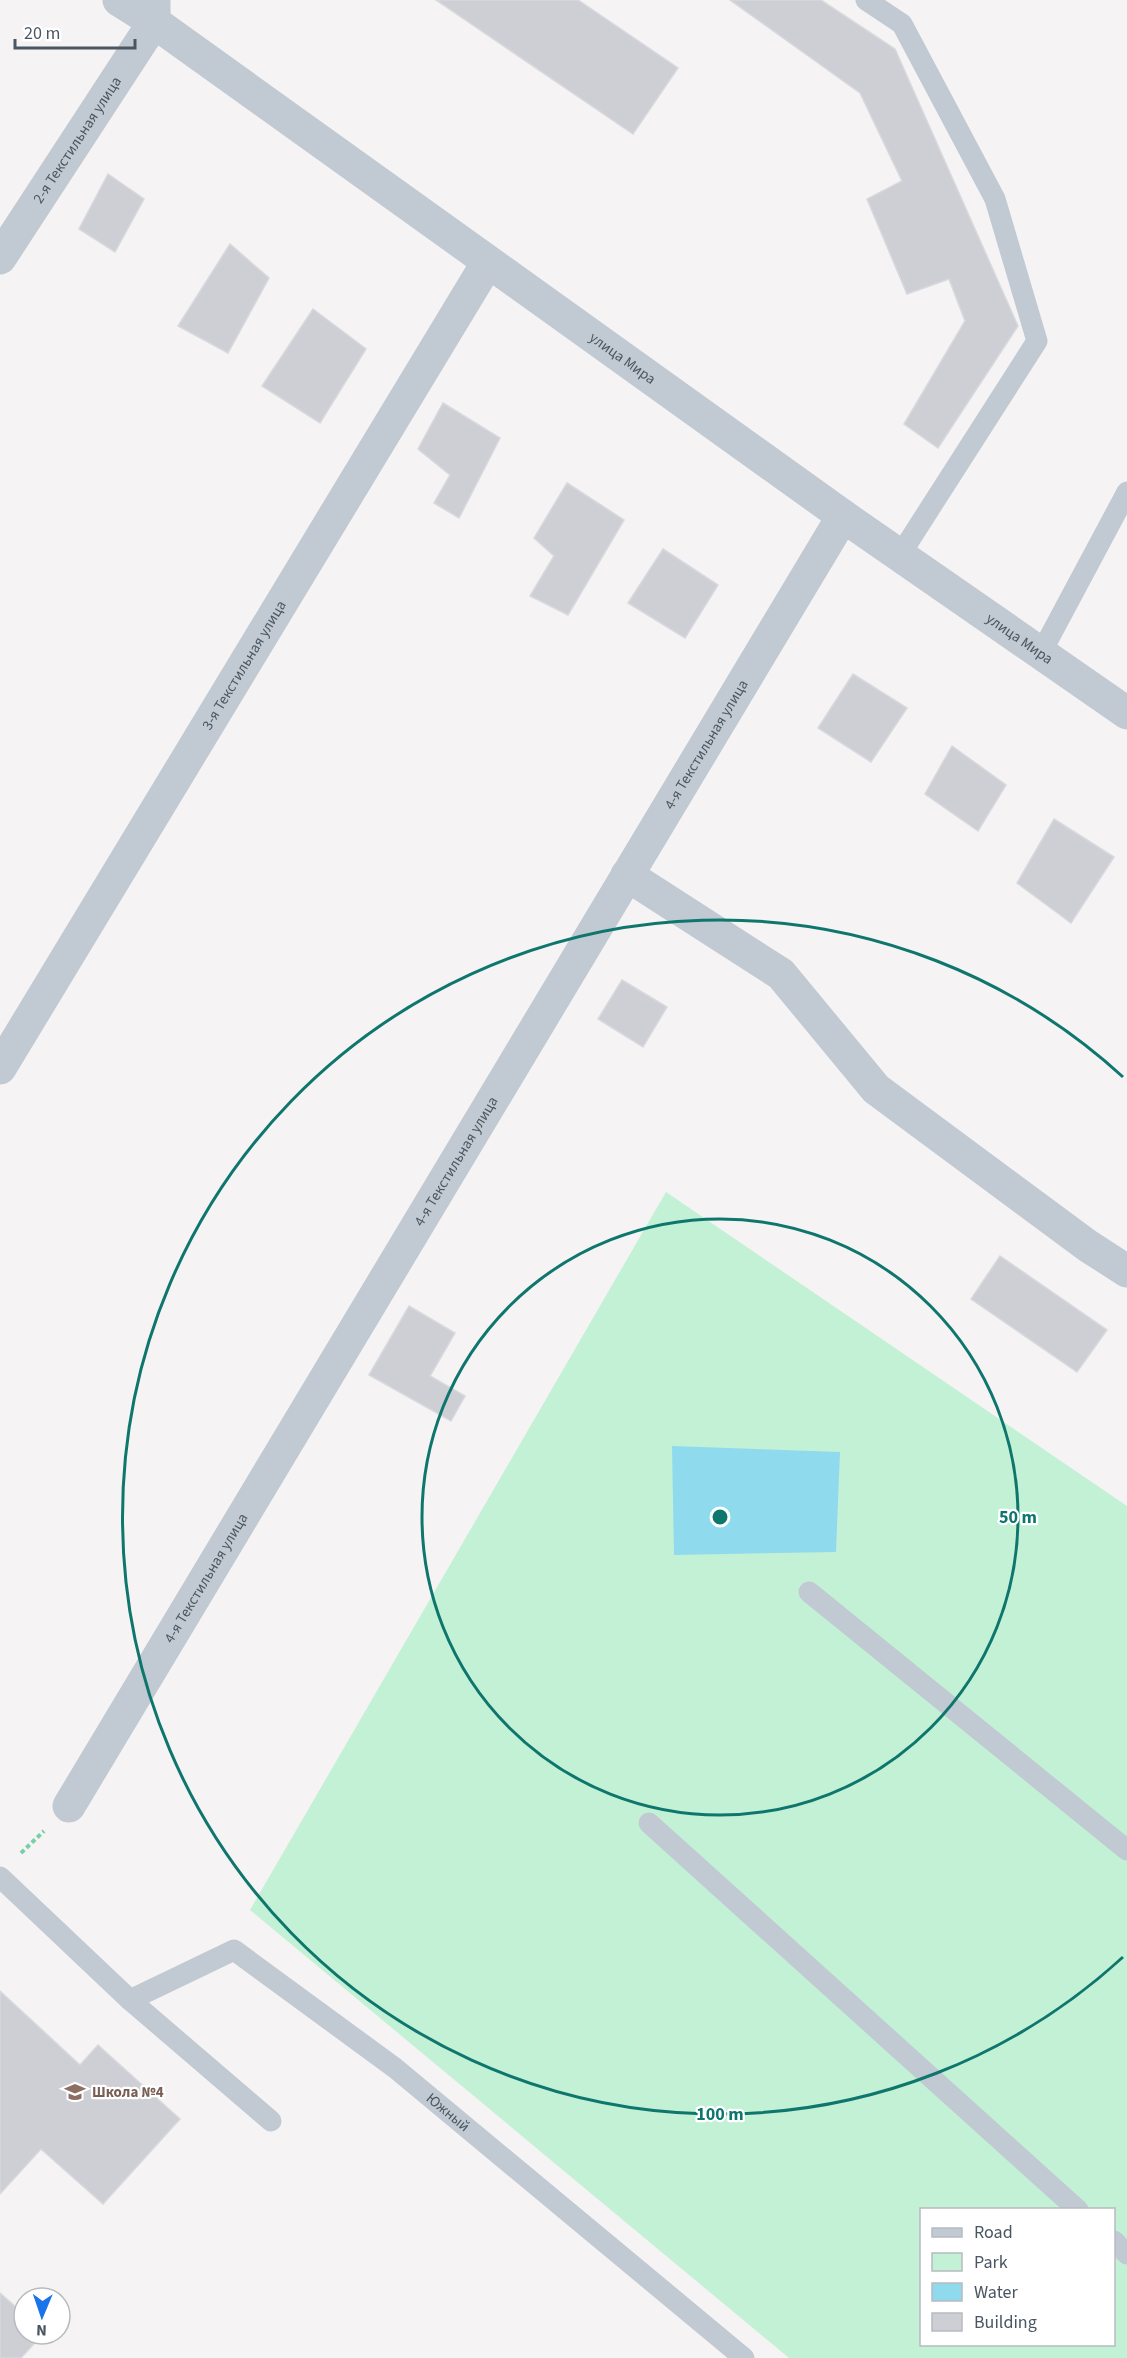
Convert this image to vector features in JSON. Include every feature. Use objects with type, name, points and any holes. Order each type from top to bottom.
[{"type":"street","name":"улица Мира","points":[[119,0],[154,11],[488,262],[843,516],[1127,713]]},
{"type":"street","name":"2-я Текстильная улица","points":[[0,258],[154,11]]},
{"type":"street","name":"3-я Текстильная улица","points":[[0,1068],[488,262]]},
{"type":"street","name":"4-я Текстильная улица","points":[[69,1806],[843,516]]},
{"type":"street","points":[[627,875],[781,974],[876,1089],[1088,1246],[1127,1271]]},
{"type":"lane","points":[[866,0],[902,24],[995,199],[1037,341],[900,555]]},
{"type":"lane","points":[[1041,653],[1127,492]]},
{"type":"lane","points":[[809,1592],[1127,1850]]},
{"type":"lane","points":[[649,1823],[1076,2208]]},
{"type":"lane","points":[[0,1877],[130,2000],[271,2121]]},
{"type":"lane","name":"Южный","points":[[130,2000],[234,1950],[395,2068],[744,2358]]},
{"type":"lane","points":[[1115,2243],[1127,2253]]},
{"type":"path","points":[[15,1858],[69,1806]]},
{"type":"green space","points":[[666,1192],[1127,1506],[1127,2358],[789,2358],[250,1910]]},
{"type":"water","points":[[672,1446],[840,1452],[836,1552],[674,1555]]},
{"type":"building","points":[[436,0],[578,0],[678,68],[633,134]]},
{"type":"building","points":[[730,0],[821,0],[895,49],[1018,326],[938,448],[904,424],[965,321],[949,279],[907,294],[867,199],[902,181],[860,93]]},
{"type":"building","points":[[108,174],[144,199],[115,252],[79,229]]},
{"type":"building","points":[[230,244],[269,278],[228,353],[178,326]]},
{"type":"building","points":[[313,309],[366,349],[320,423],[262,386]]},
{"type":"building","points":[[443,403],[500,438],[459,518],[434,503],[450,475],[418,449]]},
{"type":"building","points":[[567,483],[624,520],[568,615],[530,596],[554,556],[534,538]]},
{"type":"building","points":[[663,549],[718,585],[685,638],[628,603]]},
{"type":"building","points":[[853,674],[907,708],[871,762],[818,728]]},
{"type":"building","points":[[952,746],[1006,785],[978,831],[925,794]]},
{"type":"building","points":[[1054,819],[1114,857],[1071,923],[1017,883]]},
{"type":"building","points":[[622,980],[667,1007],[643,1047],[598,1019]]},
{"type":"building","points":[[1000,1256],[1107,1330],[1077,1372],[971,1299]]},
{"type":"building","points":[[409,1306],[455,1333],[430,1376],[465,1396],[451,1421],[369,1375]]},
{"type":"building","name":"Школа №4","points":[[0,1991],[80,2065],[98,2045],[180,2119],[103,2204],[41,2149],[0,2194]]},
{"type":"building","points":[[0,2293],[12,2304],[12,2346],[32,2346],[21,2358],[0,2358]]},
{"type":"place","name":"Школа №4","points":[[75,2092]]}]
